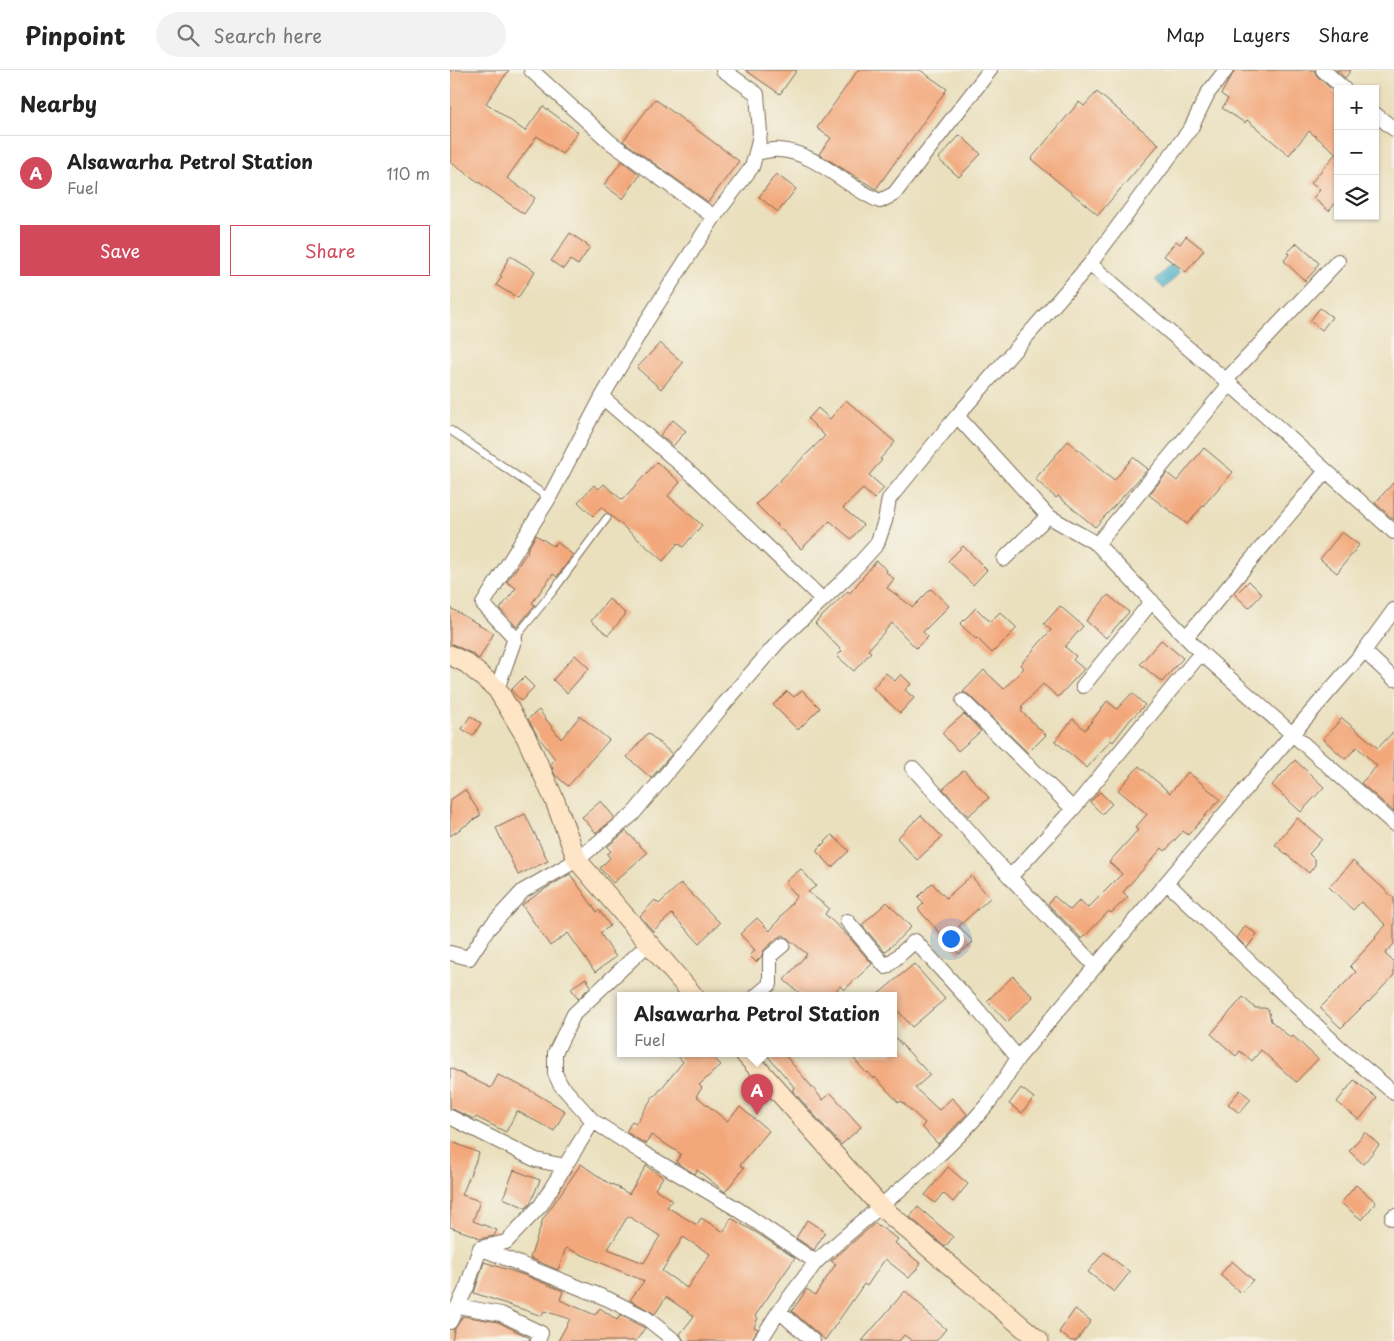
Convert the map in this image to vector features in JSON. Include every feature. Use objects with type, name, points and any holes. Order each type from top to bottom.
[{"type":"street","points":[[531,70],[610,142],[714,217]]},
{"type":"street","points":[[497,689],[515,638],[484,604],[549,498],[602,397],[646,322],[714,217],[752,167],[760,133],[757,94],[723,70]]},
{"type":"street","points":[[756,154],[779,150],[802,155],[868,196],[880,201],[894,194],[990,70]]},
{"type":"street","points":[[450,953],[469,958],[488,929],[523,891],[577,860],[633,814],[767,654],[850,574],[877,544],[885,521],[889,499],[957,416],[1090,264],[1191,128],[1208,94],[1226,70]]},
{"type":"street","points":[[1323,70],[1340,85]]},
{"type":"street","points":[[1379,117],[1394,129]]},
{"type":"street","points":[[1097,544],[1228,382],[1338,261]]},
{"type":"street","points":[[1090,264],[1228,382],[1394,532]]},
{"type":"street","points":[[602,397],[694,476],[823,600]]},
{"type":"street","points":[[957,416],[1048,516],[1097,544],[1187,636],[1201,654],[1293,733],[1394,824]]},
{"type":"street","points":[[1187,636],[1326,471]]},
{"type":"street","points":[[1004,560],[1048,516]]},
{"type":"street","points":[[1083,686],[1152,601]]},
{"type":"street","points":[[760,1341],[779,1311],[816,1262],[852,1228],[881,1207],[944,1150],[987,1105],[1018,1058],[1364,651],[1394,610]]},
{"type":"street","points":[[1364,651],[1394,679]]},
{"type":"street","points":[[450,654],[466,662],[497,689],[526,736],[555,801],[577,860],[690,992]]},
{"type":"street","points":[[1010,877],[1073,809],[1201,654]]},
{"type":"street","points":[[963,701],[1073,809]]},
{"type":"street","points":[[913,768],[1010,877],[1095,966]]},
{"type":"street","points":[[1167,883],[1337,1046],[1394,1093]]},
{"type":"street","points":[[847,921],[886,967],[915,941],[978,1010],[1018,1058]]},
{"type":"street","points":[[648,944],[574,1014],[555,1053],[555,1073],[560,1084],[593,1121],[739,1210],[816,1262]]},
{"type":"street","points":[[761,992],[770,984],[770,956],[783,945]]},
{"type":"street","points":[[748,1057],[881,1207],[1040,1341]]},
{"type":"street","points":[[450,1117],[536,1160],[565,1166]]},
{"type":"street","points":[[480,1248],[506,1242],[541,1205],[593,1121]]},
{"type":"street","points":[[450,1322],[466,1287],[480,1248]]},
{"type":"street","points":[[480,1248],[608,1299],[646,1318],[675,1341]]},
{"type":"street","points":[[458,1306],[501,1314],[541,1333],[538,1341]]},
{"type":"street","points":[[779,1311],[813,1341]]},
{"type":"lane","points":[[450,430],[549,498]]},
{"type":"lane","points":[[515,638],[553,591],[607,518]]},
{"type":"water","points":[[1171,264],[1180,272],[1164,289],[1155,280]]},
{"type":"building","points":[[450,70],[509,70],[486,103],[525,131],[543,106],[578,132],[562,154],[537,136],[507,178],[535,198],[524,214],[450,162]]},
{"type":"building","points":[[745,70],[797,70],[780,94]]},
{"type":"building","points":[[858,70],[920,70],[947,89],[876,189],[819,154],[831,138],[817,128]]},
{"type":"building","points":[[1235,70],[1314,70],[1317,76],[1334,91],[1334,151],[1309,131],[1289,155],[1247,120],[1245,123],[1222,108],[1228,99],[1221,94]]},
{"type":"building","points":[[1336,70],[1351,70],[1345,78]]},
{"type":"building","points":[[1097,92],[1159,144],[1098,215],[1031,159],[1079,102],[1084,106]]},
{"type":"building","points":[[655,99],[739,161],[708,202],[623,141]]},
{"type":"building","points":[[960,135],[981,154],[959,177],[938,159]]},
{"type":"building","points":[[1334,155],[1334,205],[1329,211],[1313,198],[1320,190],[1311,183]]},
{"type":"building","points":[[622,161],[640,175],[623,199],[604,185]]},
{"type":"building","points":[[776,174],[796,189],[778,212],[759,197]]},
{"type":"building","points":[[570,233],[590,247],[578,265],[570,260],[563,269],[551,261]]},
{"type":"building","points":[[1186,236],[1204,250],[1186,272],[1164,256],[1176,241],[1180,244]]},
{"type":"building","points":[[1297,243],[1319,263],[1305,281],[1284,261],[1289,254],[1287,253]]},
{"type":"building","points":[[510,256],[535,271],[518,298],[496,285],[502,277],[500,276]]},
{"type":"building","points":[[1320,308],[1332,317],[1322,330],[1310,321]]},
{"type":"building","points":[[660,343],[683,363],[661,389],[637,368]]},
{"type":"building","points":[[846,400],[895,442],[869,475],[884,488],[874,499],[863,489],[843,508],[863,525],[851,539],[830,521],[801,549],[756,504],[825,436],[808,419],[818,408],[830,419]]},
{"type":"building","points":[[673,420],[686,431],[673,446],[660,435]]},
{"type":"building","points":[[1068,441],[1114,481],[1133,457],[1148,469],[1095,527],[1058,496],[1056,498],[1035,479]]},
{"type":"building","points":[[1204,448],[1233,472],[1187,524],[1149,495],[1167,473],[1177,481]]},
{"type":"building","points":[[657,462],[680,482],[668,496],[702,525],[683,547],[678,543],[663,561],[601,507],[593,516],[578,502],[594,485],[599,489],[604,484],[622,500]]},
{"type":"building","points":[[1394,482],[1394,520],[1375,503]]},
{"type":"building","points":[[1342,532],[1359,545],[1337,573],[1320,559]]},
{"type":"building","points":[[536,535],[553,546],[557,542],[573,555],[557,577],[553,574],[532,603],[535,605],[517,627],[500,609],[516,588],[507,582],[528,551]]},
{"type":"building","points":[[963,546],[987,570],[973,585],[948,561]]},
{"type":"building","points":[[876,561],[894,579],[887,588],[913,607],[931,589],[949,606],[923,632],[928,637],[916,648],[892,623],[868,650],[871,652],[854,671],[837,656],[842,651],[815,623],[848,591],[850,593]]},
{"type":"building","points":[[1249,581],[1262,594],[1249,608],[1235,595]]},
{"type":"building","points":[[1108,595],[1129,612],[1106,638],[1086,621]]},
{"type":"building","points":[[609,599],[626,614],[608,635],[591,621]]},
{"type":"building","points":[[1060,606],[1083,626],[1065,647],[1076,656],[1073,660],[1084,669],[1058,697],[1043,684],[1021,707],[1023,709],[1021,711],[1046,735],[1028,753],[969,695],[963,692],[984,670],[1004,689],[1024,668],[1020,665],[1051,630],[1044,624]]},
{"type":"building","points":[[450,608],[494,633],[479,659],[450,643]]},
{"type":"building","points":[[976,608],[990,622],[1000,612],[1017,628],[992,653],[960,624]]},
{"type":"building","points":[[1161,640],[1183,658],[1162,682],[1140,664]]},
{"type":"building","points":[[575,655],[589,668],[567,693],[553,680]]},
{"type":"building","points":[[886,673],[895,681],[901,674],[911,684],[905,690],[914,698],[900,713],[873,688]]},
{"type":"building","points":[[524,677],[534,687],[521,701],[511,690]]},
{"type":"building","points":[[802,690],[820,708],[798,730],[773,705],[787,691],[794,697]]},
{"type":"building","points":[[1132,693],[1145,705],[1130,720],[1113,742],[1111,740],[1087,768],[1055,741],[1073,719],[1085,730],[1107,701],[1117,709]]},
{"type":"building","points":[[539,710],[561,739],[580,716],[609,740],[568,786],[555,775],[551,764],[555,759],[528,719]]},
{"type":"building","points":[[964,714],[981,731],[958,751],[942,733]]},
{"type":"building","points":[[470,716],[481,723],[473,736],[462,729]]},
{"type":"building","points":[[1342,718],[1378,748],[1394,731],[1394,812],[1361,783],[1377,766],[1357,747],[1345,759],[1323,739]]},
{"type":"building","points":[[648,733],[672,754],[651,778],[627,757]]},
{"type":"building","points":[[1295,760],[1324,787],[1301,812],[1272,785]]},
{"type":"building","points":[[1139,766],[1170,793],[1188,772],[1220,799],[1188,835],[1183,831],[1165,851],[1162,848],[1123,892],[1128,897],[1111,913],[1109,911],[1082,939],[1048,904],[1054,896],[1070,910],[1080,900],[1088,908],[1122,874],[1109,862],[1138,830],[1135,828],[1147,814],[1118,790]]},
{"type":"building","points":[[964,770],[989,798],[968,816],[943,789]]},
{"type":"building","points":[[465,790],[481,815],[450,836],[450,800]]},
{"type":"building","points":[[1100,792],[1112,804],[1102,814],[1090,802]]},
{"type":"building","points":[[601,801],[615,818],[596,833],[582,817]]},
{"type":"building","points":[[525,814],[548,861],[518,875],[496,828]]},
{"type":"building","points":[[921,815],[942,837],[917,860],[897,838]]},
{"type":"building","points":[[1297,818],[1322,839],[1309,854],[1315,860],[1315,865],[1309,873],[1275,845]]},
{"type":"building","points":[[626,831],[647,853],[613,883],[600,868],[610,858],[607,854],[611,851],[607,847]]},
{"type":"building","points":[[832,835],[849,851],[832,867],[816,851]]},
{"type":"building","points":[[1353,861],[1394,898],[1394,944],[1385,954],[1394,962],[1394,975],[1341,1028],[1320,1008],[1356,972],[1350,966],[1386,925],[1361,902],[1353,910],[1329,887]]},
{"type":"building","points":[[801,869],[816,886],[808,892],[829,908],[825,914],[849,937],[872,964],[844,990],[840,986],[835,992],[798,992],[784,980],[807,954],[784,935],[777,938],[764,950],[756,962],[750,956],[755,950],[740,934],[757,918],[770,931],[797,896],[785,882]]},
{"type":"building","points":[[570,874],[597,912],[599,910],[610,926],[600,933],[616,957],[595,972],[568,933],[550,946],[522,905]]},
{"type":"building","points":[[971,876],[990,898],[959,926],[973,942],[959,954],[918,909],[924,903],[918,897],[932,883],[946,898]]},
{"type":"building","points":[[681,883],[720,923],[699,943],[672,914],[653,931],[640,916],[655,900],[659,904]]},
{"type":"building","points":[[887,902],[911,927],[885,952],[862,925]]},
{"type":"building","points":[[1245,926],[1257,934],[1247,948],[1237,938]]},
{"type":"building","points":[[914,964],[945,999],[912,1027],[897,1010],[897,992],[881,992]]},
{"type":"building","points":[[1013,976],[1033,997],[1007,1022],[987,1001]]},
{"type":"building","points":[[586,978],[591,986],[578,999],[571,988]]},
{"type":"building","points":[[1243,997],[1255,1008],[1268,1009],[1271,1021],[1291,1038],[1293,1036],[1318,1059],[1296,1082],[1261,1050],[1252,1061],[1240,1051],[1236,1056],[1211,1034]]},
{"type":"building","points":[[897,1039],[930,1075],[915,1088],[939,1110],[952,1098],[967,1114],[938,1144],[922,1127],[925,1123],[901,1101],[899,1103],[875,1077],[874,1079],[868,1072],[866,1073],[853,1057],[897,1057]]},
{"type":"building","points":[[679,1057],[713,1057],[721,1065],[699,1085],[702,1088],[696,1096],[727,1121],[740,1107],[769,1131],[740,1165],[744,1168],[725,1192],[697,1170],[695,1174],[676,1162],[681,1154],[651,1135],[646,1144],[626,1132],[632,1121],[636,1123],[654,1095],[683,1062]]},
{"type":"building","points":[[769,1057],[787,1057],[823,1100],[831,1093],[861,1127],[841,1145],[792,1090],[795,1088]]},
{"type":"building","points":[[450,1068],[491,1088],[498,1075],[528,1089],[565,1111],[554,1131],[517,1111],[506,1132],[476,1117],[474,1119],[450,1108]]},
{"type":"building","points":[[1354,1080],[1377,1098],[1359,1120],[1337,1102]]},
{"type":"building","points":[[1021,1088],[1034,1098],[1022,1113],[1009,1104]]},
{"type":"building","points":[[1240,1090],[1251,1099],[1239,1113],[1228,1104]]},
{"type":"building","points":[[1365,1132],[1379,1145],[1363,1164],[1349,1151]]},
{"type":"building","points":[[450,1141],[479,1153],[462,1195],[480,1201],[473,1221],[497,1230],[494,1236],[479,1239],[450,1227]]},
{"type":"building","points":[[581,1164],[611,1185],[629,1194],[646,1166],[663,1177],[655,1189],[672,1200],[667,1207],[697,1225],[701,1218],[724,1232],[731,1218],[795,1258],[755,1316],[758,1318],[754,1327],[758,1329],[751,1341],[684,1341],[680,1334],[694,1316],[666,1297],[655,1314],[630,1300],[644,1281],[566,1248],[558,1270],[530,1258],[543,1219]],"holes":[[[628,1216],[660,1236],[644,1263],[608,1249]],[[683,1237],[710,1254],[687,1288],[662,1271]]]},
{"type":"building","points":[[948,1167],[968,1184],[953,1202],[943,1193],[935,1203],[925,1195]]},
{"type":"building","points":[[514,1170],[540,1180],[530,1204],[526,1208],[503,1198]]},
{"type":"building","points":[[1356,1185],[1376,1202],[1362,1220],[1341,1203]]},
{"type":"building","points":[[918,1207],[953,1237],[945,1247],[910,1217]]},
{"type":"building","points":[[807,1220],[825,1232],[814,1250],[796,1238]]},
{"type":"building","points":[[875,1223],[898,1239],[895,1243],[921,1264],[909,1278],[885,1259],[867,1286],[864,1284],[825,1340],[792,1311],[807,1289],[815,1295],[836,1264],[831,1261]]},
{"type":"building","points":[[1104,1252],[1130,1272],[1114,1292],[1088,1272]]},
{"type":"building","points":[[1232,1261],[1253,1280],[1241,1293],[1220,1275]]},
{"type":"building","points":[[484,1262],[524,1275],[563,1291],[560,1300],[595,1315],[600,1308],[617,1320],[620,1315],[645,1328],[636,1341],[558,1341],[570,1319],[544,1311],[542,1316],[474,1293]]},
{"type":"building","points":[[905,1291],[946,1329],[936,1341],[912,1341],[904,1335],[899,1341],[862,1341]]},
{"type":"building","points":[[1075,1309],[1091,1321],[1076,1341],[1071,1341],[1059,1332]]},
{"type":"building","points":[[463,1316],[498,1322],[530,1338],[529,1341],[452,1341],[454,1330]]},
{"type":"place","name":"Alsawarha Petrol Station","points":[[757,1115]]}]
